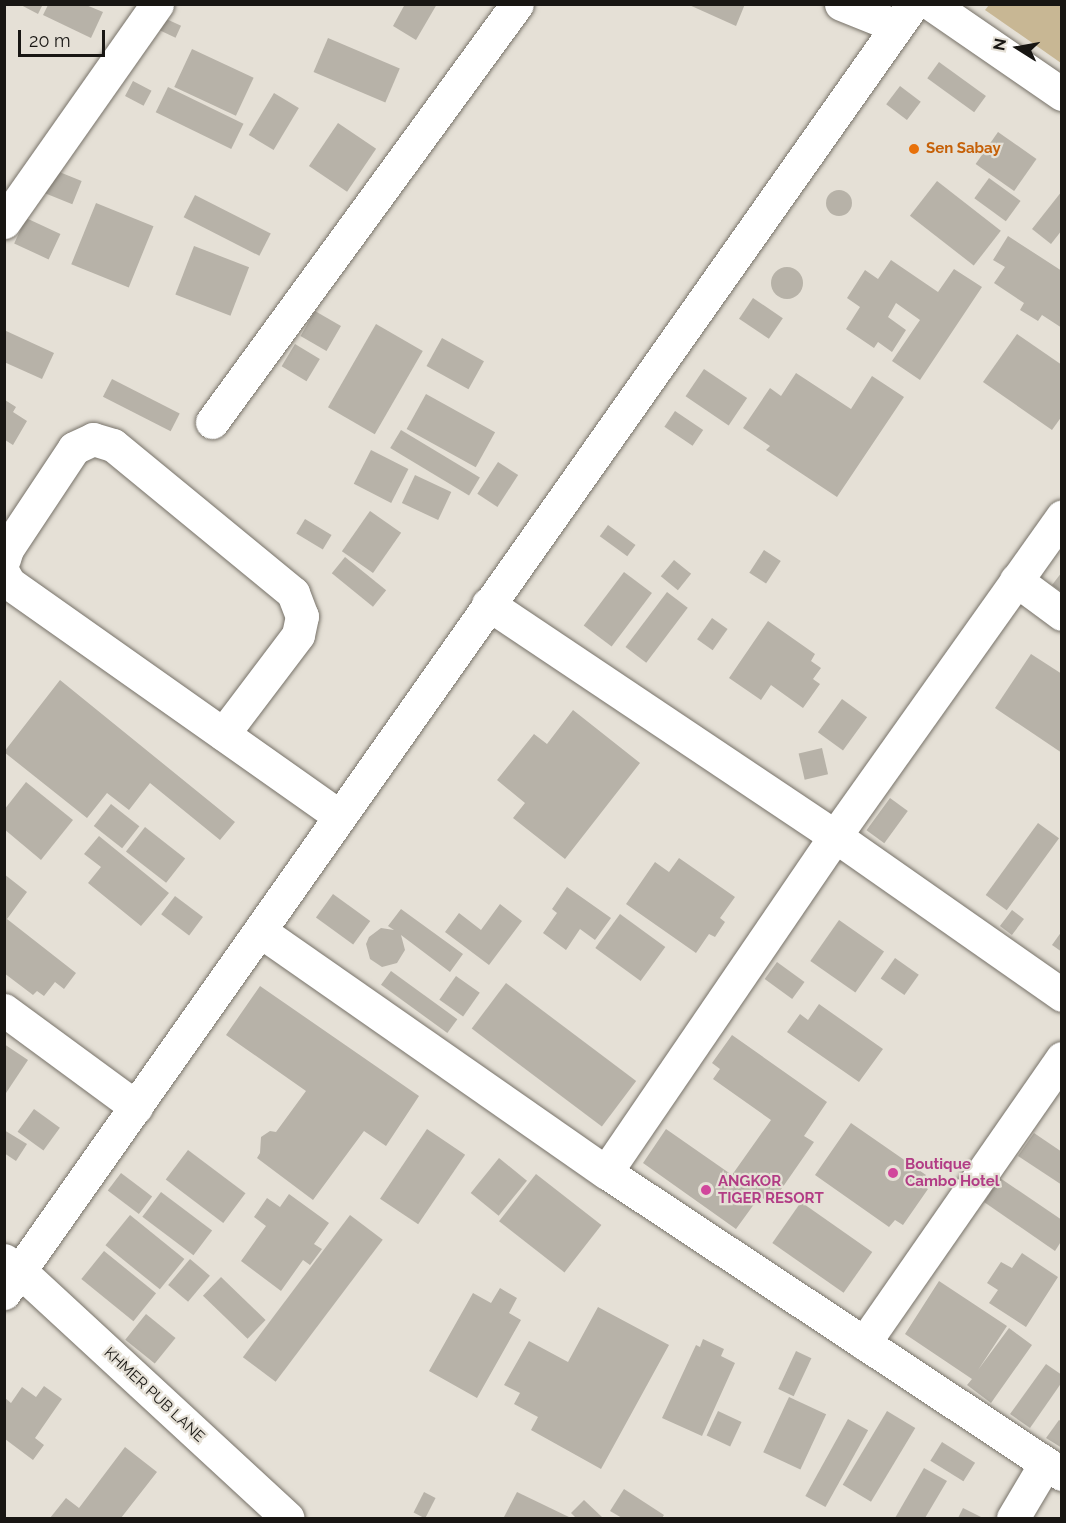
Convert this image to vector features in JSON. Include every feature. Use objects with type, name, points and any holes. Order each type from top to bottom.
[{"type":"street","points":[[4,222],[157,4]]},
{"type":"street","points":[[212,422],[517,4]]},
{"type":"street","points":[[10,1275],[136,1107],[904,15],[841,4]]},
{"type":"street","points":[[931,4],[1062,94]]},
{"type":"street","points":[[4,559],[8,549],[74,448],[93,439],[113,445],[293,593],[302,616],[298,635],[223,734]]},
{"type":"street","points":[[606,1172],[835,836],[1062,516]]},
{"type":"street","points":[[4,574],[9,584],[339,816]]},
{"type":"street","points":[[1016,580],[1062,614]]},
{"type":"street","points":[[488,604],[835,836],[1062,995]]},
{"type":"street","points":[[260,931],[606,1172],[1053,1469],[1013,1518]]},
{"type":"street","points":[[4,1010],[136,1107]]},
{"type":"street","points":[[864,1343],[1062,1058]]},
{"type":"street","name":"KHMER PUB LANE","points":[[10,1275],[288,1518]]},
{"type":"shaded area","points":[[989,5],[1061,5],[1061,63],[985,10]]},
{"type":"building","points":[[19,4],[43,4],[38,14]]},
{"type":"building","points":[[405,4],[437,4],[416,40],[393,26]]},
{"type":"building","points":[[687,4],[745,4],[736,26]]},
{"type":"building","points":[[48,5],[86,5],[103,12],[91,38],[43,15]]},
{"type":"building","points":[[162,17],[181,26],[176,38],[157,29]]},
{"type":"building","points":[[328,38],[400,68],[385,103],[314,72]]},
{"type":"building","points":[[192,49],[254,78],[236,116],[174,87]]},
{"type":"building","points":[[939,62],[986,96],[974,112],[927,78]]},
{"type":"building","points":[[133,81],[152,91],[144,106],[125,96]]},
{"type":"building","points":[[900,86],[921,102],[907,120],[886,104]]},
{"type":"building","points":[[168,87],[243,124],[231,149],[156,112]]},
{"type":"building","points":[[274,93],[299,108],[274,150],[249,135]]},
{"type":"building","points":[[338,123],[376,149],[347,192],[309,166]]},
{"type":"building","points":[[998,132],[1037,159],[1014,191],[976,164]]},
{"type":"building","points":[[52,169],[82,181],[72,204],[43,192]]},
{"type":"building","points":[[989,178],[1021,201],[1006,221],[974,198]]},
{"type":"building","points":[[937,181],[1001,231],[974,266],[910,216]]},
{"type":"building","points":[[839,190],[848,194],[852,203],[848,212],[839,216],[830,212],[826,203],[830,194]]},
{"type":"building","points":[[1062,191],[1062,230],[1051,244],[1032,229]]},
{"type":"building","points":[[195,195],[271,234],[259,256],[184,217]]},
{"type":"building","points":[[96,203],[153,226],[129,287],[71,264]]},
{"type":"building","points":[[26,218],[60,234],[49,259],[14,243]]},
{"type":"building","points":[[1008,236],[1062,271],[1062,328],[1042,315],[1038,321],[1020,310],[1024,303],[994,283],[1005,267],[993,260]]},
{"type":"building","points":[[194,246],[249,267],[230,316],[175,295]]},
{"type":"building","points":[[891,260],[938,292],[954,269],[982,287],[920,380],[892,361],[920,320],[896,303],[888,317],[906,330],[892,352],[878,342],[874,348],[846,329],[860,307],[847,298],[865,270],[878,279]]},
{"type":"building","points":[[787,267],[799,271],[803,283],[799,295],[787,299],[775,295],[771,283],[775,271]]},
{"type":"building","points":[[753,298],[783,318],[769,339],[739,319]]},
{"type":"building","points":[[315,311],[341,326],[326,351],[300,336]]},
{"type":"building","points":[[376,324],[423,351],[375,434],[328,407]]},
{"type":"building","points":[[4,330],[54,353],[42,379],[4,362]]},
{"type":"building","points":[[1017,334],[1062,365],[1062,416],[1052,430],[983,382]]},
{"type":"building","points":[[442,338],[484,361],[468,389],[426,366]]},
{"type":"building","points":[[295,344],[320,359],[306,381],[282,366]]},
{"type":"building","points":[[704,369],[747,398],[729,425],[686,396]]},
{"type":"building","points":[[796,373],[851,409],[872,376],[904,397],[837,497],[766,450],[770,446],[743,428],[770,388],[781,396]]},
{"type":"building","points":[[112,379],[180,414],[171,431],[103,397]]},
{"type":"building","points":[[426,394],[495,432],[476,467],[407,429]]},
{"type":"building","points":[[5,400],[16,407],[13,412],[27,421],[13,445],[5,440]]},
{"type":"building","points":[[675,411],[703,430],[693,446],[664,427]]},
{"type":"building","points":[[401,430],[480,477],[469,495],[390,448]]},
{"type":"building","points":[[371,450],[408,469],[391,503],[354,484]]},
{"type":"building","points":[[498,462],[518,475],[497,507],[477,494]]},
{"type":"building","points":[[415,475],[451,492],[438,520],[402,503]]},
{"type":"building","points":[[370,511],[401,533],[373,573],[342,551]]},
{"type":"building","points":[[305,519],[332,535],[323,550],[296,534]]},
{"type":"building","points":[[608,525],[636,545],[627,556],[600,536]]},
{"type":"building","points":[[764,550],[781,561],[766,584],[749,573]]},
{"type":"building","points":[[345,557],[386,590],[373,607],[332,573]]},
{"type":"building","points":[[674,560],[691,574],[678,590],[661,576]]},
{"type":"building","points":[[624,572],[652,593],[612,647],[584,626]]},
{"type":"building","points":[[1062,572],[1062,592],[1052,585]]},
{"type":"building","points":[[667,592],[688,608],[646,663],[625,647]]},
{"type":"building","points":[[712,618],[728,629],[713,650],[697,639]]},
{"type":"building","points":[[768,621],[815,654],[811,661],[821,668],[813,679],[820,684],[803,708],[771,685],[761,700],[729,678]]},
{"type":"building","points":[[1031,654],[1062,674],[1062,753],[995,708]]},
{"type":"building","points":[[60,680],[235,822],[220,840],[150,783],[129,810],[107,793],[87,818],[4,752]]},
{"type":"building","points":[[842,699],[867,717],[843,750],[818,732]]},
{"type":"building","points":[[573,710],[640,763],[565,859],[513,818],[525,803],[497,780],[534,734],[547,744]]},
{"type":"building","points":[[822,748],[828,774],[805,780],[799,753]]},
{"type":"building","points":[[26,782],[73,820],[41,860],[4,829],[4,810]]},
{"type":"building","points":[[890,798],[908,811],[884,843],[866,830]]},
{"type":"building","points":[[111,804],[139,826],[122,848],[94,826]]},
{"type":"building","points":[[1038,823],[1059,838],[1007,910],[986,895]]},
{"type":"building","points":[[145,827],[185,858],[166,883],[126,851]]},
{"type":"building","points":[[99,836],[169,893],[141,926],[88,883],[101,867],[84,854]]},
{"type":"building","points":[[679,858],[735,897],[720,918],[725,922],[715,937],[709,934],[696,953],[626,904],[655,862],[669,872]]},
{"type":"building","points":[[4,874],[27,892],[7,919],[76,973],[64,989],[55,982],[44,996],[37,991],[33,995],[4,973]]},
{"type":"building","points":[[567,887],[611,918],[595,940],[580,929],[566,950],[543,933],[557,913],[552,909]]},
{"type":"building","points":[[333,894],[370,921],[353,944],[316,917]]},
{"type":"building","points":[[175,896],[203,917],[189,935],[161,914]]},
{"type":"building","points":[[500,904],[522,921],[489,965],[445,932],[459,913],[481,930]]},
{"type":"building","points":[[401,909],[463,954],[450,972],[401,935],[405,950],[397,963],[382,967],[370,959],[366,944],[369,937],[381,928],[394,930],[388,926]]},
{"type":"building","points":[[1012,910],[1024,919],[1012,935],[1000,926]]},
{"type":"building","points":[[620,914],[665,947],[641,981],[595,948]]},
{"type":"building","points":[[839,920],[884,952],[855,993],[810,961]]},
{"type":"building","points":[[1062,931],[1062,952],[1052,945]]},
{"type":"building","points":[[895,958],[919,975],[904,995],[881,978]]},
{"type":"building","points":[[777,962],[805,982],[792,999],[765,979]]},
{"type":"building","points":[[391,971],[457,1019],[447,1033],[381,985]]},
{"type":"building","points":[[456,976],[480,993],[463,1016],[439,1000]]},
{"type":"building","points":[[506,983],[636,1081],[602,1127],[472,1029]]},
{"type":"building","points":[[260,986],[419,1096],[386,1146],[364,1131],[313,1200],[257,1158],[260,1153],[261,1137],[270,1131],[276,1132],[306,1091],[226,1035]]},
{"type":"building","points":[[819,1004],[883,1049],[859,1082],[787,1032],[800,1014],[808,1020]]},
{"type":"building","points":[[732,1035],[827,1102],[804,1136],[814,1142],[771,1204],[760,1196],[736,1229],[643,1163],[666,1129],[732,1175],[771,1120],[713,1079],[720,1069],[712,1063]]},
{"type":"building","points":[[4,1044],[28,1060],[4,1096]]},
{"type":"building","points":[[34,1109],[60,1128],[43,1150],[18,1132]]},
{"type":"building","points":[[851,1123],[926,1175],[920,1183],[928,1189],[903,1225],[895,1220],[889,1227],[815,1175]]},
{"type":"building","points":[[427,1129],[465,1155],[418,1224],[380,1199]]},
{"type":"building","points":[[4,1130],[27,1144],[16,1161],[4,1153]]},
{"type":"building","points":[[1034,1133],[1062,1152],[1062,1185],[1018,1156]]},
{"type":"building","points":[[188,1150],[246,1193],[223,1223],[166,1180]]},
{"type":"building","points":[[499,1158],[527,1181],[499,1216],[471,1193]]},
{"type":"building","points":[[121,1173],[152,1196],[139,1214],[108,1191]]},
{"type":"building","points":[[536,1174],[601,1225],[564,1272],[499,1221]]},
{"type":"building","points":[[1000,1178],[1062,1220],[1062,1240],[1055,1251],[984,1202]]},
{"type":"building","points":[[161,1192],[212,1231],[193,1255],[142,1217]]},
{"type":"building","points":[[289,1194],[329,1223],[314,1244],[322,1249],[310,1265],[303,1260],[281,1291],[241,1261],[266,1226],[254,1217],[267,1198],[280,1207]]},
{"type":"building","points":[[801,1202],[872,1252],[844,1293],[772,1243]]},
{"type":"building","points":[[130,1215],[184,1259],[160,1289],[105,1245]]},
{"type":"building","points":[[350,1215],[383,1240],[276,1382],[243,1357]]},
{"type":"building","points":[[104,1251],[156,1293],[133,1321],[81,1279]]},
{"type":"building","points":[[1022,1253],[1058,1277],[1026,1327],[989,1303],[998,1290],[987,1283],[1001,1262],[1012,1268]]},
{"type":"building","points":[[190,1259],[210,1276],[188,1302],[168,1285]]},
{"type":"building","points":[[221,1277],[266,1320],[248,1339],[203,1296]]},
{"type":"building","points":[[939,1281],[1007,1326],[978,1370],[1009,1328],[1032,1345],[991,1403],[967,1385],[972,1379],[905,1334]]},
{"type":"building","points":[[500,1288],[517,1298],[509,1313],[521,1320],[477,1398],[429,1371],[473,1293],[491,1303]]},
{"type":"building","points":[[598,1307],[669,1345],[601,1469],[531,1430],[538,1417],[514,1404],[520,1393],[504,1385],[529,1341],[568,1362]]},
{"type":"building","points":[[146,1314],[176,1338],[155,1364],[125,1340]]},
{"type":"building","points":[[703,1339],[724,1349],[721,1356],[735,1363],[702,1436],[662,1418],[696,1345],[700,1347]]},
{"type":"building","points":[[796,1351],[811,1358],[794,1396],[778,1389]]},
{"type":"building","points":[[1046,1364],[1062,1375],[1062,1382],[1030,1428],[1010,1414]]},
{"type":"building","points":[[44,1386],[62,1399],[35,1438],[44,1445],[33,1460],[5,1439],[5,1398],[11,1403],[22,1387],[36,1397]]},
{"type":"building","points":[[789,1397],[826,1414],[800,1470],[763,1452]]},
{"type":"building","points":[[718,1411],[742,1422],[730,1446],[707,1435]]},
{"type":"building","points":[[887,1411],[915,1428],[871,1502],[843,1485]]},
{"type":"building","points":[[848,1419],[868,1430],[825,1507],[805,1496]]},
{"type":"building","points":[[1059,1420],[1062,1422],[1062,1448],[1046,1438]]},
{"type":"building","points":[[942,1442],[975,1463],[963,1481],[930,1461]]},
{"type":"building","points":[[125,1447],[157,1472],[121,1518],[50,1518],[66,1498],[79,1508]]},
{"type":"building","points":[[924,1468],[947,1481],[925,1518],[895,1518]]},
{"type":"building","points":[[624,1489],[664,1515],[662,1518],[622,1518],[610,1511]]},
{"type":"building","points":[[424,1492],[436,1498],[425,1518],[414,1512]]},
{"type":"building","points":[[517,1492],[571,1518],[504,1517]]},
{"type":"building","points":[[584,1500],[603,1518],[576,1518],[571,1513]]},
{"type":"building","points":[[963,1508],[983,1518],[958,1518]]},
{"type":"place","name":"Sen Sabay","points":[[914,149]]},
{"type":"place","name":"Boutique Cambo Hotel","points":[[893,1173]]},
{"type":"place","name":"ANGKOR TIGER RESORT","points":[[706,1190]]}]
